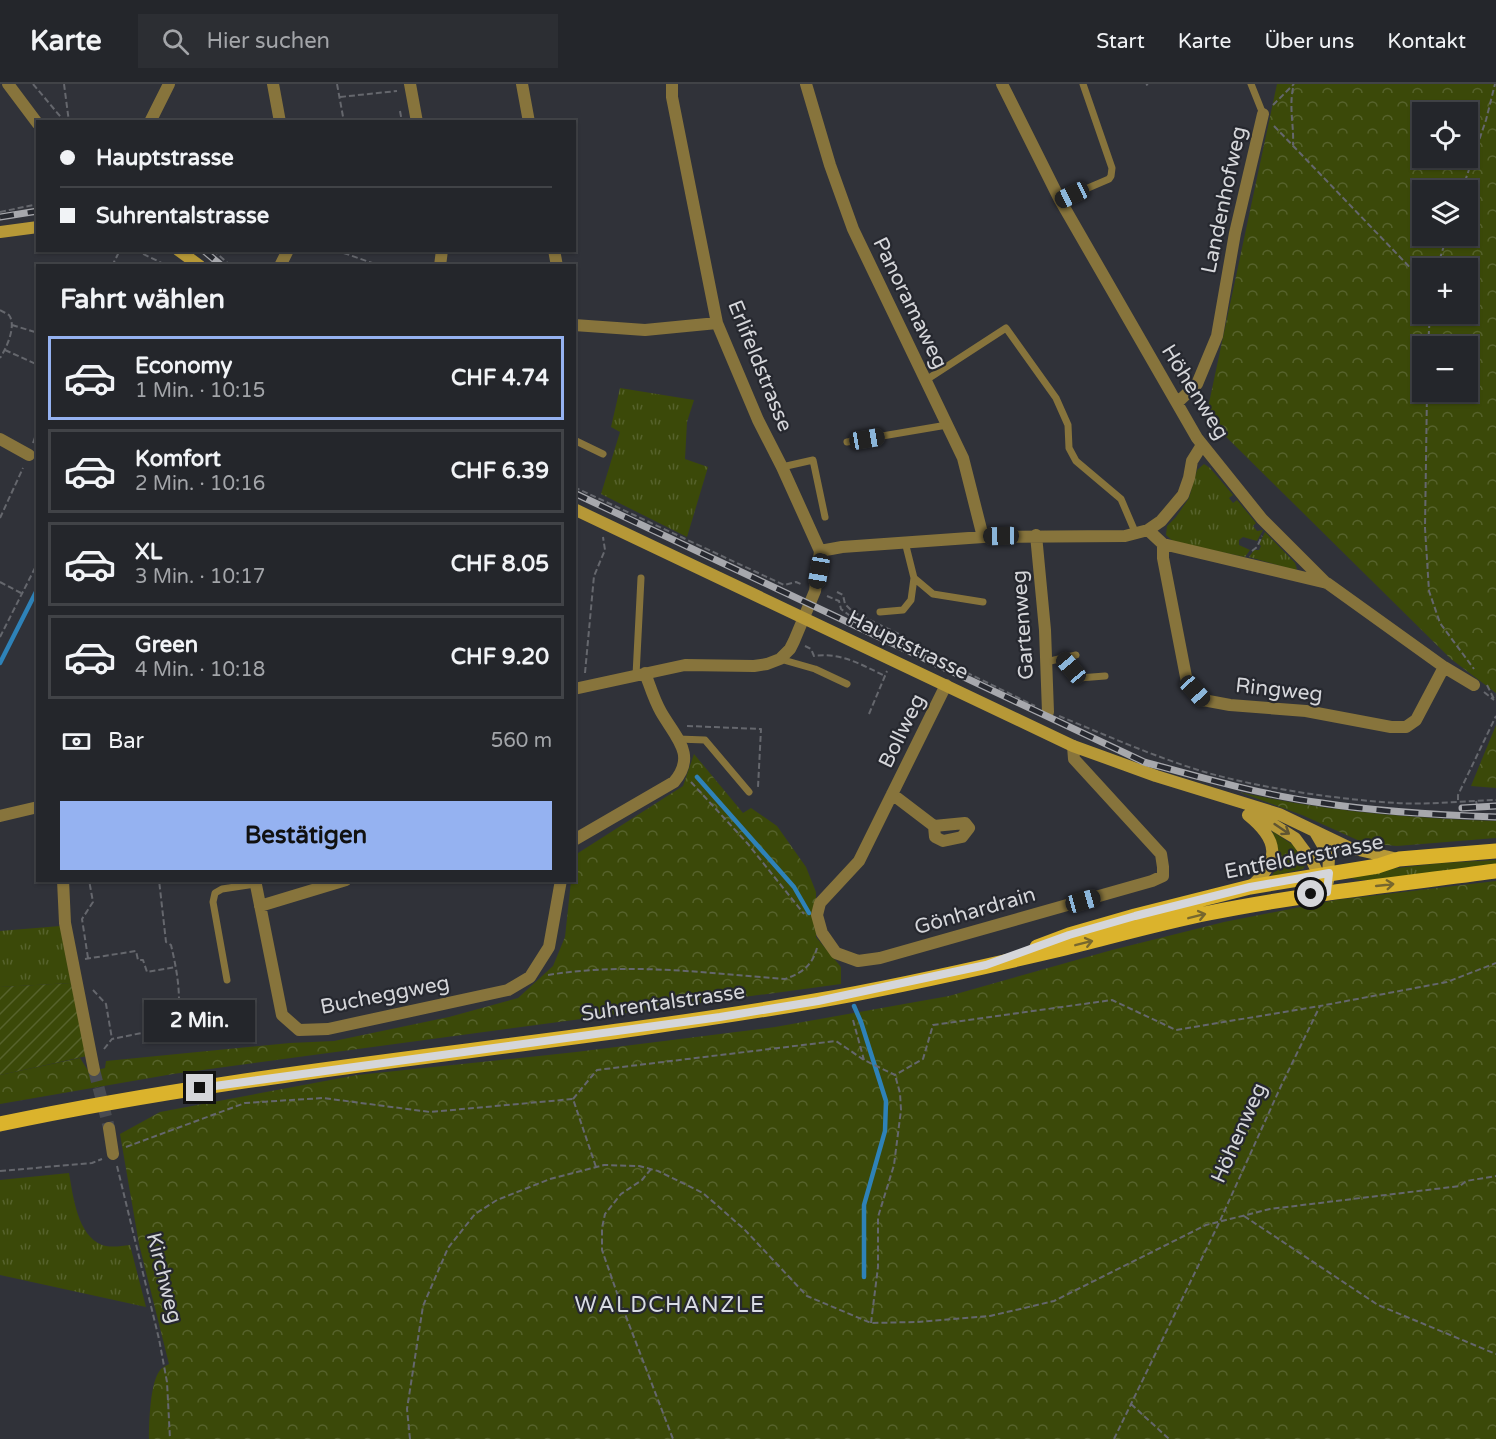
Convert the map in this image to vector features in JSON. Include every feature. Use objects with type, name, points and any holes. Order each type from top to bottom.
[{"type":"main road","points":[[0,232],[36,226]]},
{"type":"main road","points":[[181,252],[197,264]]},
{"type":"main road","name":"Hauptstrasse","points":[[576,510],[804,616],[1074,746],[1231,801]]},
{"type":"main road","points":[[1231,801],[1279,814],[1350,848],[1399,859]]},
{"type":"main road","points":[[1231,801],[1265,818],[1295,838],[1324,875]]},
{"type":"main road","points":[[1231,801],[1258,823],[1270,837],[1273,856],[1270,866],[1263,876],[1250,887]]},
{"type":"main road","points":[[1316,832],[1329,856],[1324,875],[1327,892]]},
{"type":"main road","name":"Entfelderstrasse","points":[[986,965],[1069,935],[1250,887],[1378,866],[1399,859],[1496,851]]},
{"type":"main road","name":"Entfelderstrasse","points":[[1327,892],[1496,871]]},
{"type":"main road","name":"Suhrentalstrasse","points":[[0,1124],[139,1097],[240,1081],[720,1017],[864,992],[1205,914],[1327,892]]},
{"type":"street","points":[[8,84],[36,121]]},
{"type":"street","points":[[151,120],[169,84]]},
{"type":"street","points":[[273,84],[280,120]]},
{"type":"street","points":[[410,84],[417,120]]},
{"type":"street","points":[[522,84],[529,120]]},
{"type":"street","name":"Erlifeldstrasse","points":[[672,84],[672,97],[717,323],[758,420],[820,551]]},
{"type":"street","name":"Panoramaweg","points":[[806,84],[830,165],[853,228],[963,458],[983,537]]},
{"type":"street","name":"Höhenweg","points":[[1002,84],[1060,201],[1202,445],[1262,519],[1326,583]]},
{"type":"street","name":"Landenhofweg","points":[[1176,403],[1197,384],[1217,336],[1235,233],[1263,114]]},
{"type":"street","points":[[576,325],[645,330],[717,323]]},
{"type":"street","points":[[0,439],[29,455]]},
{"type":"street","points":[[579,688],[685,665],[754,666],[780,659],[790,649],[816,591],[820,551],[983,537],[1142,532],[1161,521],[1183,495],[1192,461],[1202,445]]},
{"type":"street","points":[[1142,532],[1163,544],[1326,583],[1444,667],[1479,680]]},
{"type":"street","name":"Gartenweg","points":[[1036,535],[1048,712]]},
{"type":"street","name":"Ringweg","points":[[1163,544],[1163,558],[1187,682],[1203,700],[1230,705],[1306,711],[1391,727],[1406,727],[1416,720],[1444,667]]},
{"type":"street","points":[[576,839],[674,782],[684,768],[683,748],[640,674]]},
{"type":"street","name":"Bollweg","points":[[822,933],[817,915],[820,903],[859,861],[946,685]]},
{"type":"street","name":"Gönhardrain","points":[[822,933],[836,953],[842,957],[858,961],[880,958],[1163,876],[1161,854],[1074,759],[1074,746]]},
{"type":"street","name":"Bollweg","points":[[892,794],[934,826]]},
{"type":"street","points":[[0,816],[36,807]]},
{"type":"street","points":[[63,882],[65,923],[94,1070]]},
{"type":"street","name":"Bucheggweg","points":[[255,882],[282,1015],[299,1030],[328,1029],[508,990],[530,977],[549,947],[561,882]]},
{"type":"street","points":[[260,906],[339,882]]},
{"type":"street","points":[[109,1128],[113,1154]]},
{"type":"lane","points":[[1060,201],[1112,176],[1112,168],[1083,84]]},
{"type":"lane","points":[[1251,84],[1263,114]]},
{"type":"lane","points":[[926,380],[1005,328],[1056,398],[1068,425],[1069,448],[1076,461],[1121,499],[1142,532]]},
{"type":"lane","points":[[847,442],[947,425]]},
{"type":"lane","points":[[576,442],[603,454]]},
{"type":"lane","points":[[782,467],[813,460],[825,517]]},
{"type":"lane","points":[[880,612],[903,610],[911,600],[914,578],[905,542]]},
{"type":"lane","points":[[640,674],[641,578]]},
{"type":"lane","points":[[914,578],[933,594],[983,602]]},
{"type":"lane","points":[[1046,662],[1076,656]]},
{"type":"lane","points":[[1063,658],[1079,678],[1105,676]]},
{"type":"lane","points":[[780,659],[815,669],[847,684]]},
{"type":"lane","points":[[678,739],[705,740],[749,792]]},
{"type":"lane","points":[[227,980],[213,902],[215,893],[222,889],[255,882]]},
{"type":"path","points":[[33,84],[65,120]]},
{"type":"path","points":[[64,84],[67,120]]},
{"type":"path","points":[[337,84],[344,120]]},
{"type":"path","points":[[1465,180],[1486,120],[1495,84]]},
{"type":"path","points":[[1263,114],[1294,85]]},
{"type":"path","points":[[1293,145],[1294,132],[1290,105],[1294,85]]},
{"type":"path","points":[[340,97],[397,91]]},
{"type":"path","name":"Landenhofweg","points":[[1263,114],[1412,270]]},
{"type":"path","points":[[0,212],[36,204]]},
{"type":"path","points":[[139,252],[164,264]]},
{"type":"path","points":[[215,252],[229,264]]},
{"type":"path","points":[[341,252],[375,264]]},
{"type":"path","points":[[0,310],[9,316],[12,325],[5,350],[0,358]]},
{"type":"path","points":[[12,325],[36,332]]},
{"type":"path","points":[[5,350],[36,364]]},
{"type":"path","points":[[1427,402],[1425,528],[1429,591],[1440,623],[1496,701]]},
{"type":"path","points":[[0,518],[29,455]]},
{"type":"path","points":[[576,488],[784,585],[796,582],[839,601]]},
{"type":"path","points":[[579,688],[594,576],[605,550],[604,523]]},
{"type":"path","points":[[0,637],[36,566]]},
{"type":"path","points":[[0,582],[21,593]]},
{"type":"path","points":[[899,640],[900,634],[849,609],[843,595],[837,592],[844,613],[899,640],[1048,712],[1137,748],[1208,772],[1263,784],[1359,799],[1417,804],[1496,800]]},
{"type":"path","points":[[812,652],[814,656],[834,655],[858,662],[885,676]]},
{"type":"path","points":[[869,714],[887,671]]},
{"type":"path","points":[[1458,801],[1458,795],[1496,716]]},
{"type":"path","points":[[669,726],[761,729],[758,792],[749,792]]},
{"type":"path","points":[[530,977],[569,971],[638,968],[786,979],[803,972],[815,955],[822,933],[800,910],[748,844],[682,773]]},
{"type":"path","points":[[1476,801],[1478,810]]},
{"type":"path","points":[[88,966],[82,919],[93,902],[89,882]]},
{"type":"path","points":[[92,1057],[103,1051],[112,1039],[161,1029],[178,1019],[180,1001],[176,967],[171,945],[165,942],[159,882]]},
{"type":"path","points":[[72,960],[136,951],[138,960],[143,960],[147,972],[176,967]]},
{"type":"path","points":[[895,1075],[923,1059],[933,1025],[1112,1000],[1176,1030],[1447,982],[1496,963]]},
{"type":"path","points":[[91,982],[93,989],[105,1004],[112,1039]]},
{"type":"path","name":"Höhenweg","points":[[1114,1439],[1219,1223],[1320,1006]]},
{"type":"path","points":[[853,1020],[864,1060]]},
{"type":"path","points":[[0,1171],[92,1163],[128,1146],[245,1103],[323,1098],[430,1112],[573,1099],[597,1070],[836,1041],[864,1060],[895,1075],[900,1093],[901,1110],[894,1165],[878,1217],[878,1267],[871,1323]]},
{"type":"path","points":[[573,1099],[596,1167]]},
{"type":"path","name":"Kirchweg","points":[[113,1154],[159,1339],[167,1382],[170,1439]]},
{"type":"path","points":[[410,1439],[407,1409],[423,1306],[448,1248],[475,1214],[497,1200],[550,1179],[604,1165],[639,1166],[676,1178],[703,1194],[744,1229],[807,1296],[871,1323],[990,1316],[1054,1301],[1206,1225],[1270,1209],[1460,1186],[1466,1181],[1496,1176]]},
{"type":"path","points":[[651,1169],[642,1180],[621,1194],[605,1214],[602,1228],[602,1250],[616,1293],[673,1439]]},
{"type":"path","points":[[1244,1216],[1378,1305],[1496,1354]]},
{"type":"path","points":[[1131,1404],[1169,1439]]},
{"type":"green space","points":[[1277,84],[1496,84],[1496,693],[1451,659],[1206,417]]},
{"type":"green space","points":[[620,388],[694,400],[687,422],[685,459],[708,467],[687,537],[601,494],[620,432],[611,427]]},
{"type":"green space","points":[[1204,464],[1233,495],[1229,498],[1233,503],[1237,500],[1256,523],[1253,526],[1257,531],[1263,530],[1257,541],[1243,537],[1239,540],[1239,545],[1250,550],[1245,557],[1174,542],[1166,535],[1167,526],[1189,498],[1197,470]]},
{"type":"green space","points":[[1265,532],[1295,563],[1297,569],[1249,557],[1254,550],[1259,550],[1261,546],[1259,544]]},
{"type":"green space","points":[[1496,725],[1496,788],[1471,786]]},
{"type":"green space","points":[[694,754],[743,813],[751,808],[777,826],[806,867],[816,892],[816,937],[841,967],[841,984],[173,1074],[0,1104],[0,1075],[80,1058],[89,1072],[105,1068],[106,1061],[290,1043],[334,1041],[449,1017],[518,998],[553,966],[565,937],[571,882],[576,882],[576,854],[683,786]]},
{"type":"green space","points":[[1239,792],[1303,804],[1367,812],[1496,821],[1496,838],[1397,846],[1364,843],[1302,815]]},
{"type":"green space","points":[[1272,831],[1293,845],[1306,864],[1303,869],[1272,876],[1278,854]]},
{"type":"green space","points":[[1496,860],[1496,865],[1375,880],[1360,880],[1335,875],[1442,863]]},
{"type":"green space","points":[[1496,881],[1496,1439],[149,1439],[154,1382],[161,1369],[169,1364],[139,1244],[120,1134],[160,1112],[357,1075],[576,1052],[775,1027],[949,996],[1112,950],[1224,922],[1336,900]]},
{"type":"green space","points":[[60,926],[71,983],[0,987],[0,931]]},
{"type":"green space","points":[[71,983],[87,1056],[0,1075],[0,987]]},
{"type":"green space","points":[[69,1173],[78,1214],[87,1233],[102,1245],[112,1247],[130,1245],[146,1307],[0,1275],[0,1180]]},
{"type":"waterway","points":[[0,663],[36,592]]},
{"type":"waterway","points":[[697,777],[794,887],[809,913]]},
{"type":"waterway","points":[[854,1006],[886,1101],[885,1131],[864,1205],[864,1277]]},
{"type":"tunnel","points":[[94,1070],[109,1128]]},
{"type":"railway","points":[[0,217],[36,211]]},
{"type":"railway","points":[[205,252],[220,264]]},
{"type":"railway","points":[[576,494],[1144,762],[1233,786],[1300,800],[1387,811],[1496,817]]},
{"type":"railway","points":[[1462,808],[1496,806]]},
{"type":"district","name":"WALDCHANZLE","points":[[670,1305]]},
{"type":"route","points":[[200,1088],[720,1017],[818,1001],[986,965],[1069,935],[1135,916],[1250,887],[1329,873],[1327,892],[1311,894]]}]
